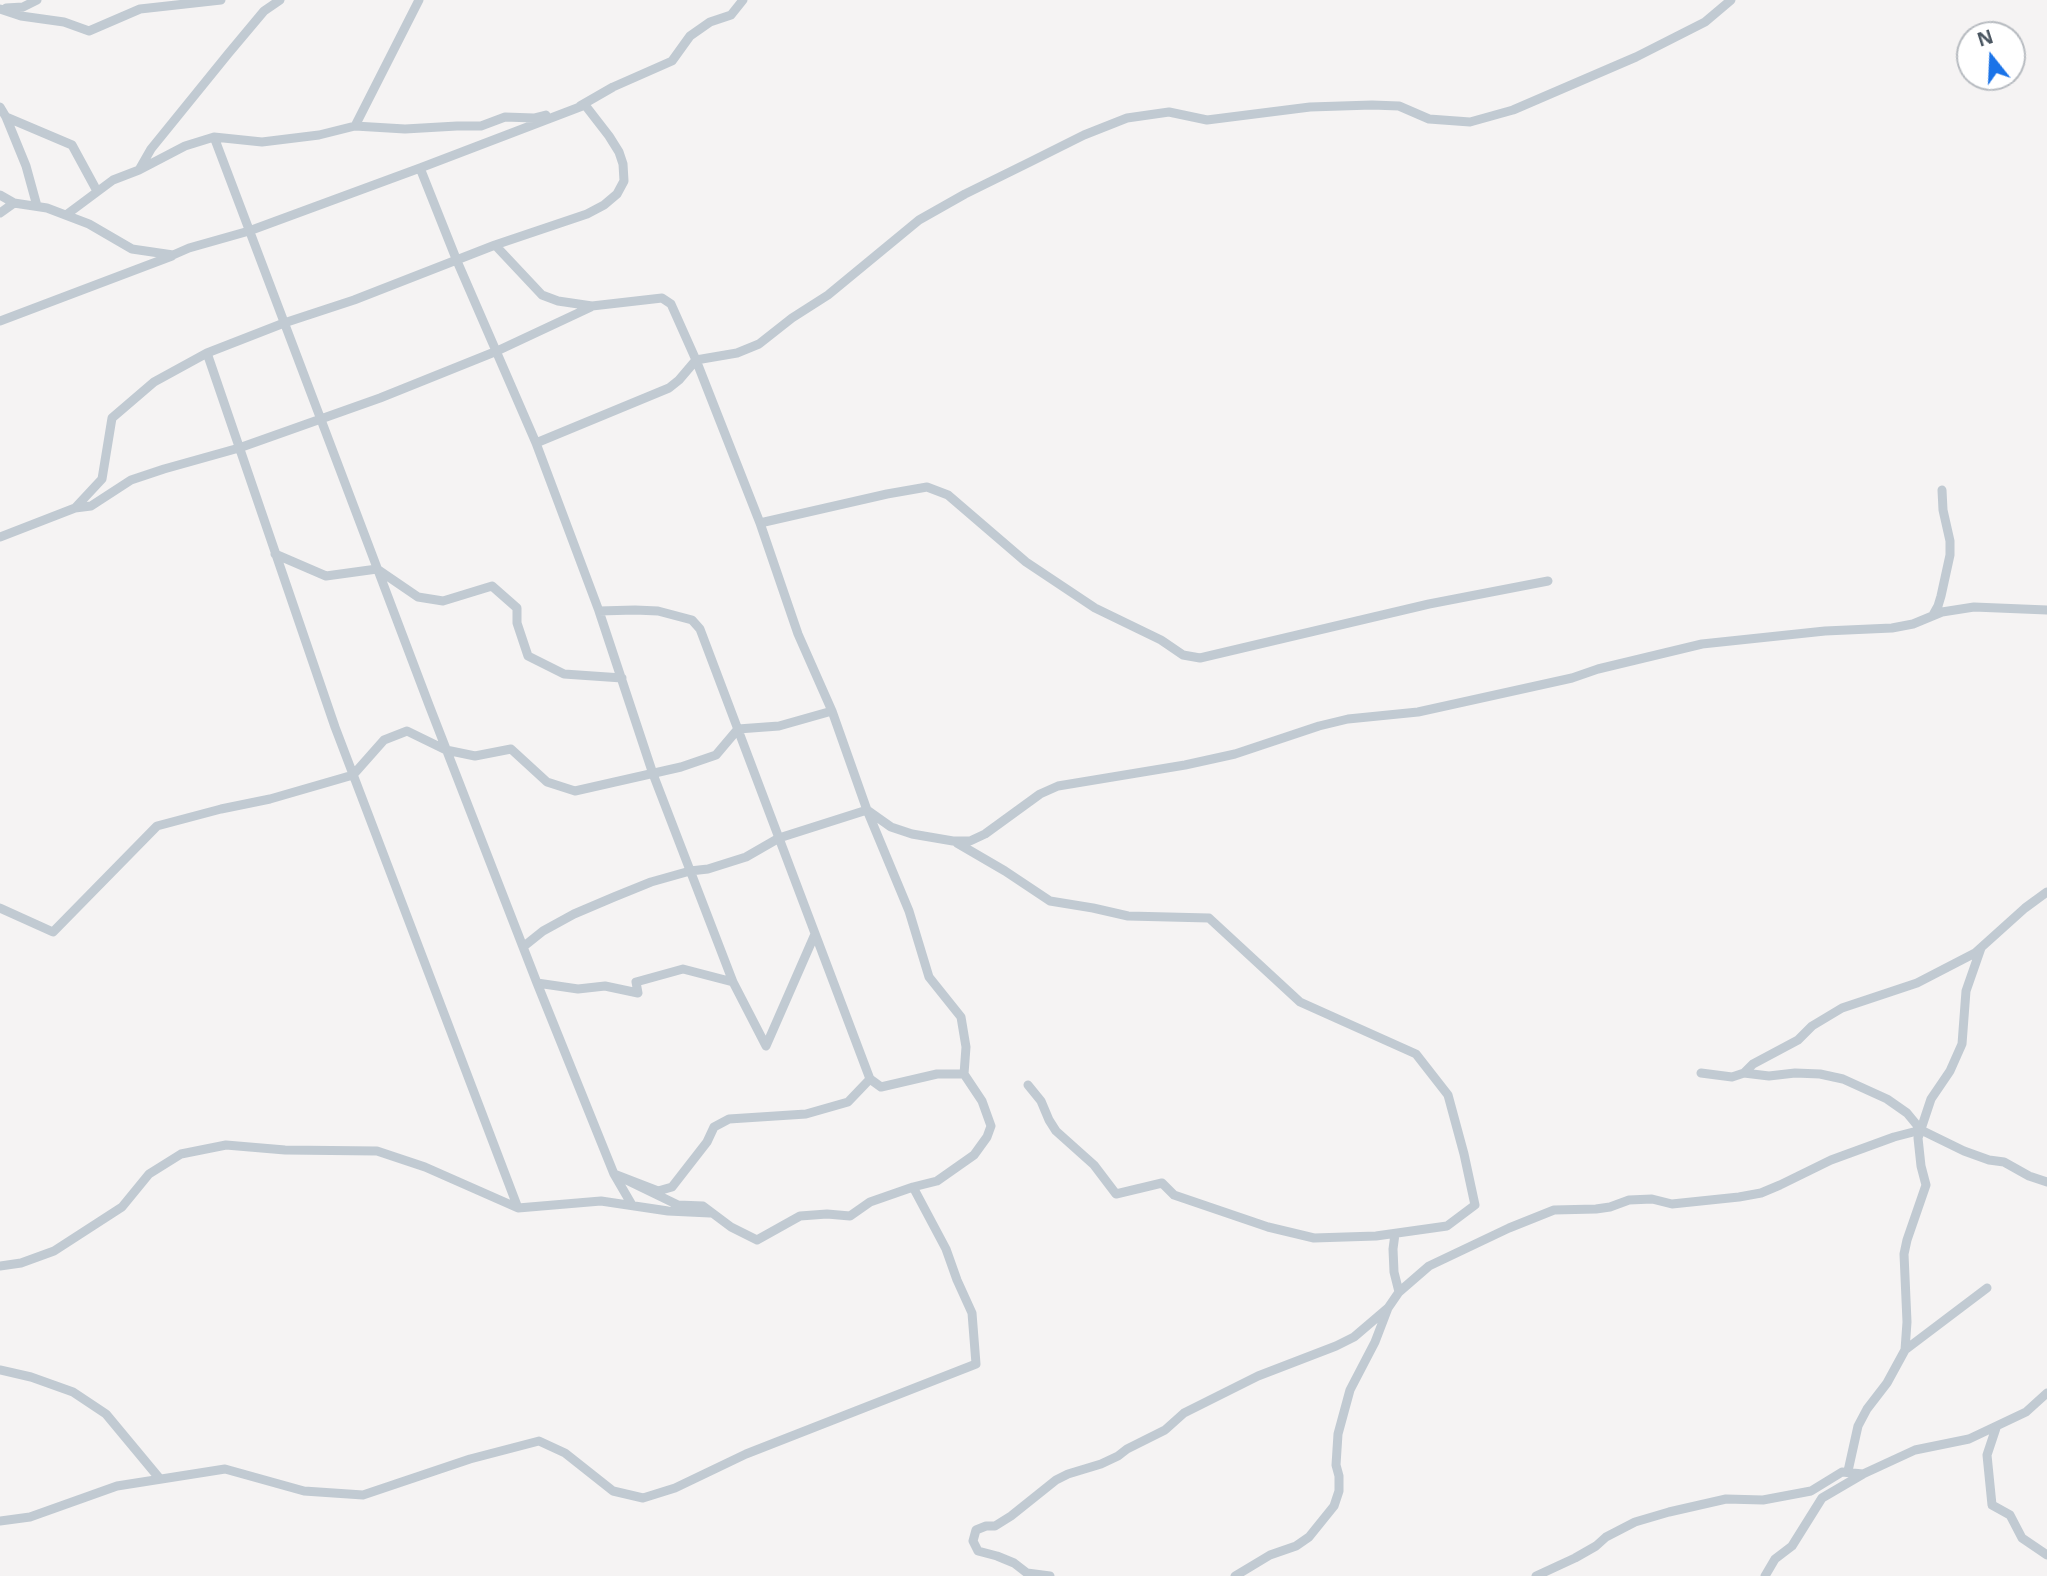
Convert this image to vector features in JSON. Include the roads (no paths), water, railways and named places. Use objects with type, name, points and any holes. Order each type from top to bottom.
[{"type":"street","points":[[0,9],[23,7],[37,0]]},
{"type":"street","points":[[0,9],[21,16],[64,22],[89,31],[141,9],[215,0]]},
{"type":"street","points":[[139,170],[151,149],[264,10],[280,0]]},
{"type":"street","points":[[355,125],[419,0]]},
{"type":"street","points":[[0,321],[189,248],[249,231],[585,105],[613,87],[672,61],[690,36],[710,22],[731,15],[743,0]]},
{"type":"street","points":[[536,443],[668,388],[679,380],[696,360],[737,353],[760,344],[792,318],[828,295],[919,220],[1084,135],[1127,118],[1169,112],[1207,120],[1310,107],[1372,105],[1399,106],[1429,119],[1470,122],[1513,110],[1636,57],[1705,22],[1731,0]]},
{"type":"street","points":[[66,215],[113,180],[185,146],[214,137],[262,142],[319,135],[355,125],[405,129],[481,127],[505,117],[534,118],[585,105]]},
{"type":"street","points":[[75,508],[102,479],[112,418],[154,382],[206,353],[354,300],[495,245],[587,214],[604,205],[617,194],[624,181],[623,164],[609,136],[585,105]]},
{"type":"street","points":[[0,106],[10,118],[37,206]]},
{"type":"street","points":[[10,118],[72,145],[97,191]]},
{"type":"street","points":[[214,137],[537,983],[614,1174],[632,1205]]},
{"type":"street","points":[[420,169],[536,443],[600,611],[653,774],[733,982],[766,1046],[815,934]]},
{"type":"street","points":[[0,195],[14,203],[37,206],[89,224],[132,248],[173,255]]},
{"type":"street","points":[[0,212],[14,203]]},
{"type":"street","points":[[495,245],[542,295],[558,301],[592,306],[662,298],[671,304],[760,523],[798,634],[832,711],[867,810],[909,911],[929,977],[961,1017],[966,1048],[964,1074],[982,1101],[990,1126],[987,1137],[974,1155],[937,1181],[914,1186],[870,1202],[850,1216],[800,1216],[757,1240],[731,1227],[703,1206],[678,1205],[614,1174]]},
{"type":"street","points":[[0,537],[75,508],[91,506],[131,481],[321,420],[496,351],[592,306]]},
{"type":"street","points":[[206,353],[353,775],[518,1208]]},
{"type":"street","points":[[760,523],[927,487],[948,495],[1026,562],[1095,608],[1161,640],[1183,655],[1200,658],[1429,604],[1548,581]]},
{"type":"street","points":[[1932,616],[1941,596],[1950,555],[1942,489]]},
{"type":"street","points":[[275,554],[326,576],[377,569],[418,597],[443,601],[492,586],[517,608],[517,623],[528,656],[564,674],[622,678]]},
{"type":"street","points":[[867,810],[891,827],[912,834],[970,842],[1040,794],[1058,786],[1235,754],[1348,719],[1418,712],[1572,678],[1702,644],[1825,631],[1892,628],[1913,624],[1942,612],[1974,607],[2047,610]]},
{"type":"street","points":[[600,611],[658,611],[692,620],[700,629],[870,1079],[881,1087],[937,1074],[964,1074]]},
{"type":"street","points":[[0,908],[52,932],[157,826],[270,799],[353,775],[384,740],[407,731],[446,750],[475,756],[511,749],[547,782],[575,791],[653,774],[716,755],[738,729],[779,726],[832,711]]},
{"type":"street","points":[[523,947],[543,931],[574,914],[651,882],[746,858],[779,838],[867,810]]},
{"type":"street","points":[[953,841],[995,864],[1050,901],[1128,916],[1209,918],[1300,1002],[1416,1054],[1448,1095],[1475,1206],[1447,1226],[1376,1236],[1314,1238],[1268,1227],[1174,1195],[1163,1183],[1116,1194],[1094,1165],[1056,1131],[1041,1101],[1028,1085]]},
{"type":"street","points":[[1744,1073],[1753,1064],[1798,1040],[1812,1026],[1842,1007],[1917,983],[1955,965],[1975,953],[2047,892]]},
{"type":"street","points":[[1848,1471],[1857,1426],[1887,1383],[1905,1349],[1907,1322],[1904,1254],[1926,1185],[1918,1138],[1931,1099],[1950,1071],[1962,1044],[1966,991],[1981,947]]},
{"type":"street","points":[[537,983],[578,989],[605,986],[638,993],[636,982],[683,969],[733,982]]},
{"type":"street","points":[[1701,1073],[1732,1077],[1744,1073],[1769,1076],[1820,1074],[1843,1079],[1887,1099],[1907,1113],[1922,1130],[1964,1151],[2004,1162],[2029,1176],[2047,1182]]},
{"type":"street","points":[[614,1174],[659,1191],[672,1186],[707,1142],[714,1127],[729,1119],[806,1114],[848,1102],[870,1079]]},
{"type":"street","points":[[1050,1576],[1027,1573],[1014,1563],[978,1551],[973,1541],[976,1530],[995,1526],[1056,1480],[1118,1456],[1165,1430],[1184,1413],[1258,1376],[1354,1337],[1388,1308],[1399,1292],[1441,1258],[1555,1210],[1596,1209],[1629,1200],[1652,1199],[1672,1204],[1760,1193],[1831,1160],[1894,1137],[1922,1130]]},
{"type":"street","points":[[0,1266],[21,1263],[54,1251],[122,1207],[149,1174],[181,1154],[226,1145],[285,1150],[377,1151],[425,1167],[518,1208],[601,1201],[680,1212],[712,1213]]},
{"type":"street","points":[[0,1521],[30,1517],[117,1486],[225,1469],[304,1491],[363,1495],[470,1459],[538,1441],[565,1453],[613,1491],[643,1498],[675,1488],[746,1454],[975,1364],[972,1313],[946,1250],[914,1186]]},
{"type":"street","points":[[1395,1234],[1394,1272],[1399,1292]]},
{"type":"street","points":[[1905,1349],[1987,1288]]},
{"type":"street","points":[[1236,1576],[1270,1555],[1296,1546],[1309,1536],[1334,1506],[1339,1491],[1336,1465],[1338,1434],[1350,1390],[1376,1342],[1388,1308]]},
{"type":"street","points":[[0,1370],[31,1377],[73,1392],[106,1414],[160,1479]]},
{"type":"street","points":[[1765,1576],[1775,1559],[1792,1546],[1822,1498],[1863,1474],[1915,1450],[1969,1439],[1996,1428],[2026,1412],[2047,1393]]},
{"type":"street","points":[[1996,1428],[1987,1455],[1992,1504],[2010,1515],[2022,1538],[2047,1555]]},
{"type":"street","points":[[1536,1576],[1575,1558],[1635,1522],[1726,1499],[1763,1500],[1811,1491],[1842,1472],[1863,1474]]}]
